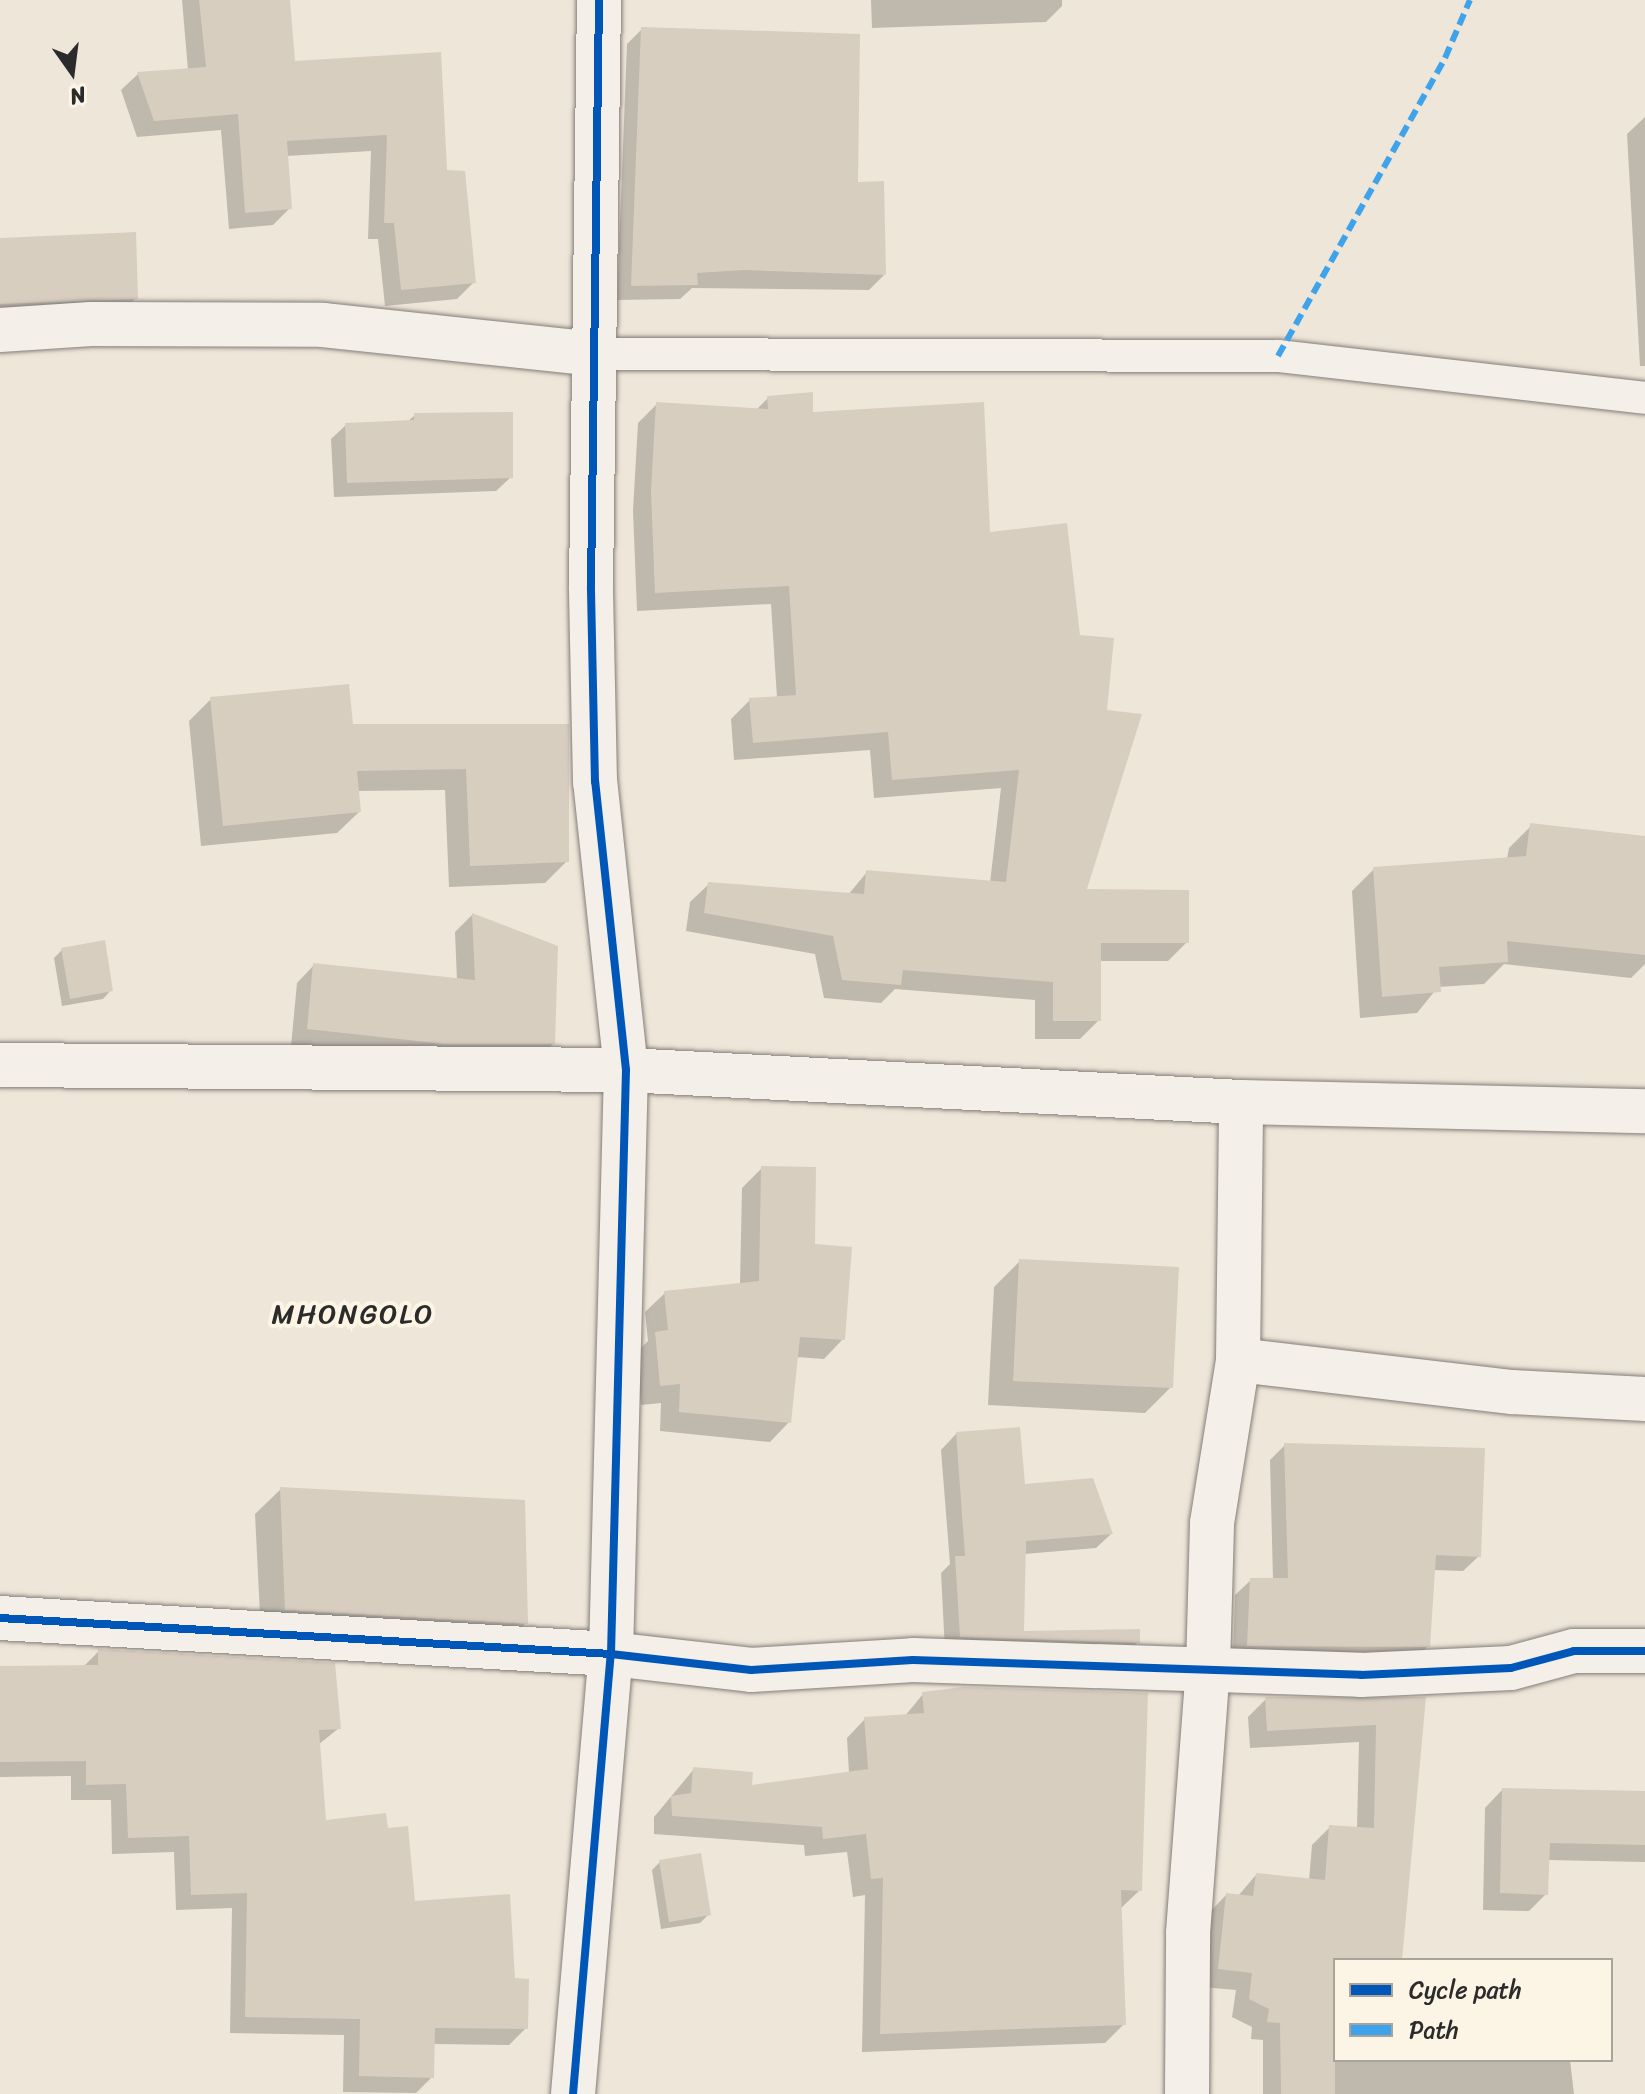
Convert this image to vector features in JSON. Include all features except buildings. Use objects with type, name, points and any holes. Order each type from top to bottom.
[{"type":"street","points":[[573,2094],[611,1654],[626,1070],[595,782],[591,586],[599,0]]},
{"type":"street","points":[[0,330],[91,324],[323,325],[596,354]]},
{"type":"street","points":[[0,1065],[626,1070],[1241,1102],[1645,1111]]},
{"type":"street","points":[[1187,2094],[1188,1933],[1208,1668],[1212,1523],[1238,1360],[1241,1102]]},
{"type":"street","points":[[1238,1360],[1512,1392],[1645,1399]]},
{"type":"street","points":[[0,1618],[611,1654],[751,1670],[913,1660],[1361,1675],[1511,1668],[1574,1651],[1645,1651]]},
{"type":"lane","points":[[596,354],[1278,356],[1645,398]]},
{"type":"marked path","points":[[1278,356],[1445,58],[1470,0]]},
{"type":"cycle path","points":[[573,2094],[611,1654],[626,1070],[595,782],[591,586],[599,0]]},
{"type":"cycle path","points":[[0,1618],[611,1654],[751,1670],[913,1660],[1361,1675],[1511,1668],[1574,1651],[1645,1651]]},
{"type":"district","name":"MHONGOLO","points":[[353,1314]]}]
